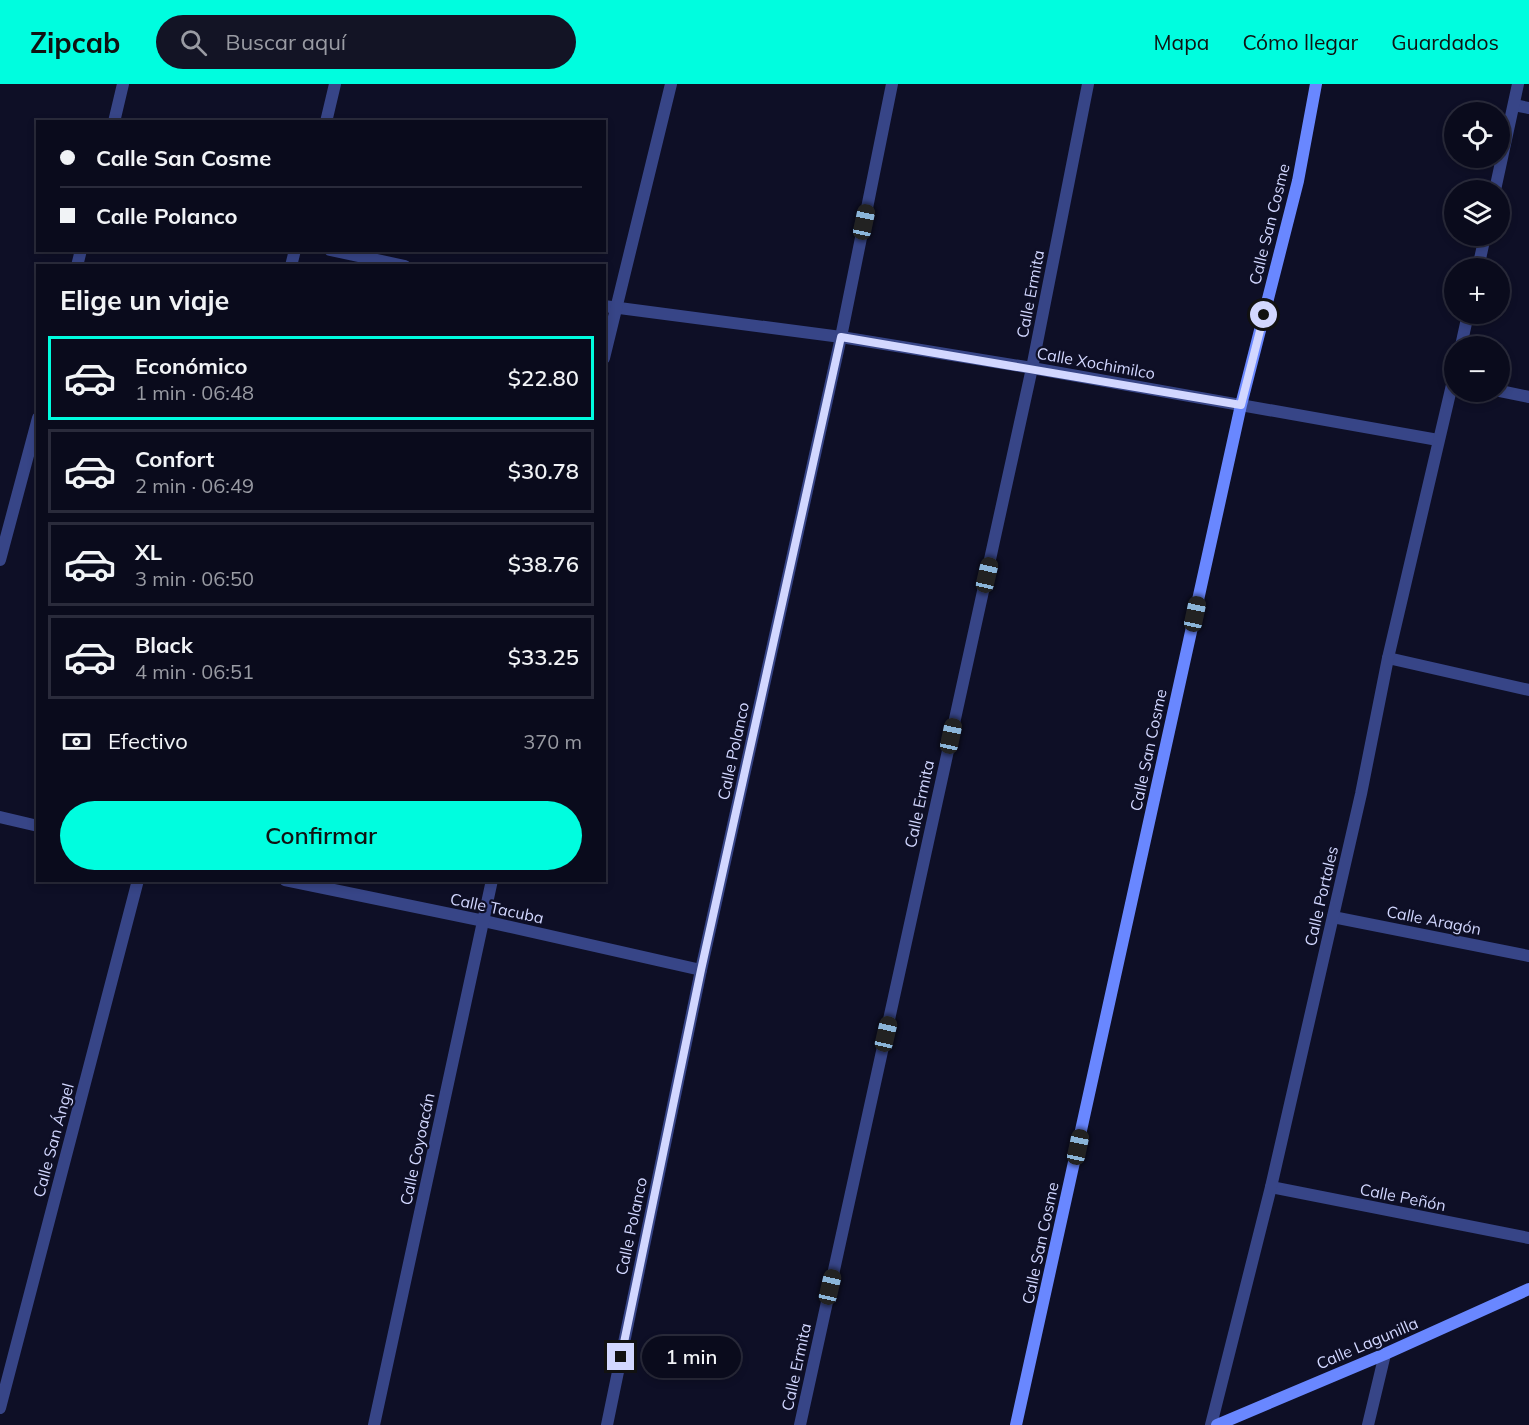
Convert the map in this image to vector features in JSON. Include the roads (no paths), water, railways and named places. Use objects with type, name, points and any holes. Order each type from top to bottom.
[{"type":"street","points":[[114,120],[123,84]]},
{"type":"street","points":[[326,120],[335,84]]},
{"type":"street","points":[[606,341],[610,307],[671,84]]},
{"type":"street","name":"Calle Polanco","points":[[607,1425],[701,970],[841,337],[892,84]]},
{"type":"street","name":"Calle Ermita","points":[[800,1425],[1032,368],[1088,84]]},
{"type":"street","name":"Calle San Cosme","points":[[1016,1425],[1241,405],[1298,181],[1316,84]]},
{"type":"street","points":[[1497,180],[1518,84]]},
{"type":"street","points":[[1514,105],[1529,108]]},
{"type":"street","points":[[339,252],[396,264]]},
{"type":"street","name":"Calle Xochimilco","points":[[610,307],[841,337],[1032,368],[1438,440]]},
{"type":"street","points":[[1510,393],[1529,397]]},
{"type":"street","name":"Calle Portales","points":[[1211,1425],[1271,1187],[1361,794],[1388,658],[1448,402]]},
{"type":"street","points":[[0,560],[36,425]]},
{"type":"street","points":[[1388,658],[1529,690]]},
{"type":"street","points":[[0,817],[36,826]]},
{"type":"street","name":"Calle San Ángel","points":[[0,1408],[137,882]]},
{"type":"street","name":"Calle Tacuba","points":[[295,882],[484,921],[701,970]]},
{"type":"street","name":"Calle Coyoacán","points":[[374,1425],[492,882]]},
{"type":"street","name":"Calle Aragón","points":[[1333,917],[1529,956]]},
{"type":"street","name":"Calle Peñón","points":[[1271,1187],[1529,1238]]},
{"type":"street","name":"Calle Lagunilla","points":[[1217,1425],[1385,1354],[1529,1289]]},
{"type":"street","points":[[1368,1425],[1385,1354]]}]
